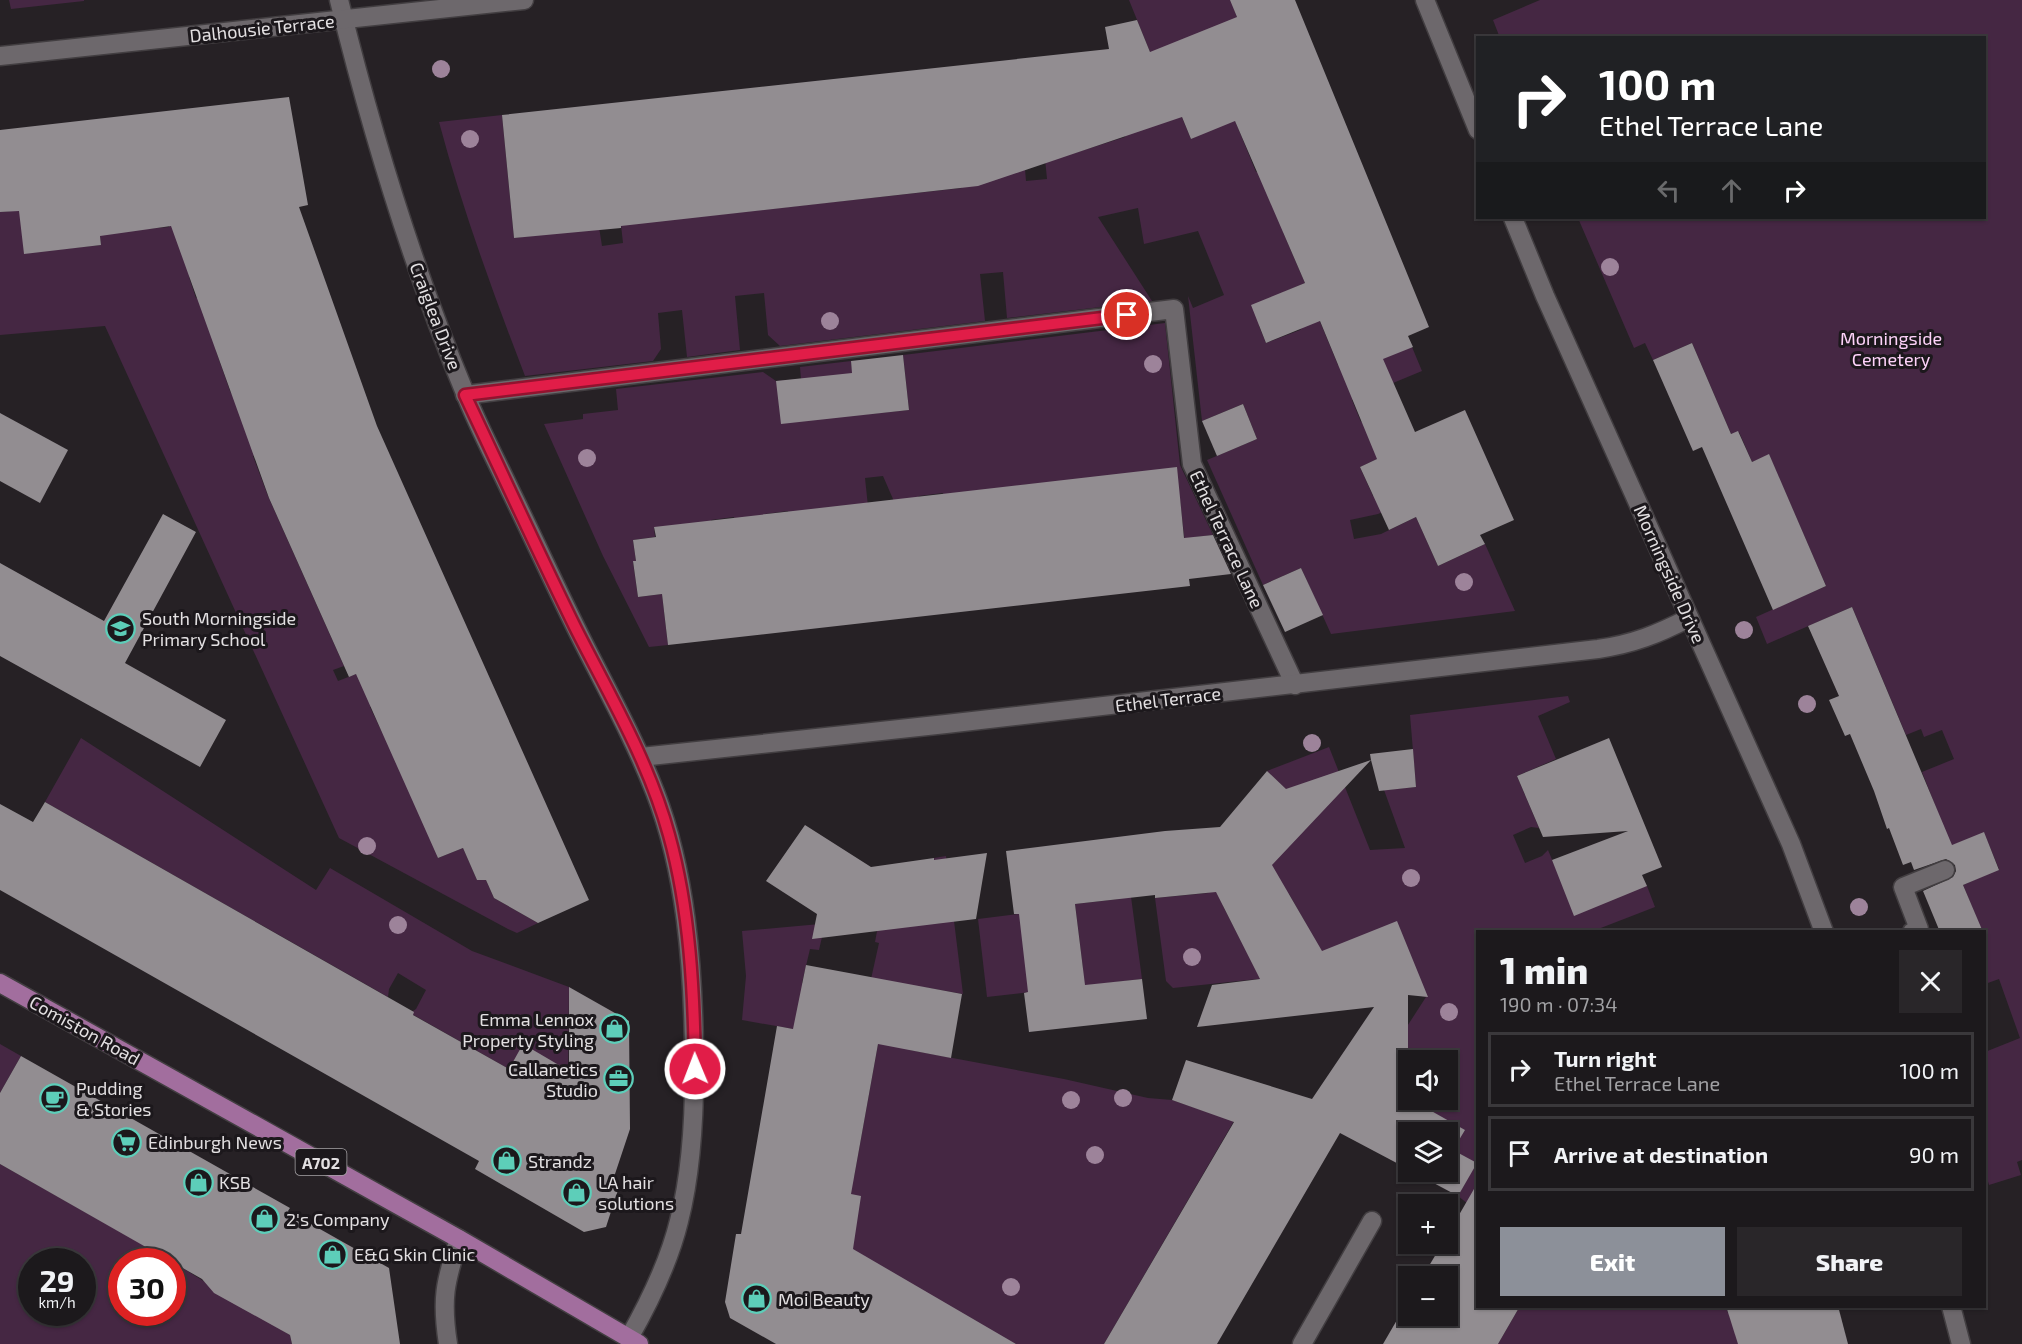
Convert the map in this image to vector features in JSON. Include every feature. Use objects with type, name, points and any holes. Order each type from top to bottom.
[{"type":"main road","name":"Comiston Road","points":[[0,983],[459,1239],[634,1341]]},
{"type":"street","name":"Craiglea Drive","points":[[339,0],[387,178],[465,395],[574,625],[641,757],[670,836],[681,890],[693,996],[694,1081],[691,1149],[680,1218],[634,1341]]},
{"type":"street","name":"Dalhousie Terrace","points":[[0,56],[524,0]]},
{"type":"street","points":[[1425,0],[1476,125]]},
{"type":"street","name":"Morningside Drive","points":[[1513,219],[1537,277],[1791,844],[1823,930]]},
{"type":"street","name":"Ethel Terrace Lane","points":[[465,395],[1174,309],[1192,464],[1295,685]]},
{"type":"street","name":"Ethel Terrace","points":[[641,757],[1295,685],[1618,646],[1659,634],[1689,618]]},
{"type":"street","points":[[1916,930],[1918,929],[1903,887],[1945,870]]},
{"type":"street","points":[[1302,1344],[1372,1221]]},
{"type":"street","points":[[448,1344],[444,1313],[445,1288],[459,1239]]},
{"type":"street","points":[[1952,1308],[1961,1344]]},
{"type":"green space","points":[[9,0],[84,0],[84,1],[11,9]]},
{"type":"green space","points":[[1129,0],[1248,0],[1233,6],[1237,17],[1176,103],[1191,139],[1234,118],[1256,172],[1294,157],[1283,232],[1305,283],[1284,292],[1292,312],[1259,326],[1266,343],[1300,330],[1316,312],[1338,365],[1412,347],[1422,371],[1352,400],[1361,422],[1398,407],[1388,454],[1360,467],[1373,496],[1401,484],[1409,500],[1378,514],[1350,520],[1354,539],[1381,534],[1416,517],[1438,566],[1485,544],[1515,611],[1331,634],[1301,568],[1263,585],[1207,460],[1257,439],[1243,404],[1202,421],[1188,296],[1193,308],[1224,295],[1198,231],[1144,244],[1138,208],[1098,217],[1152,301],[1007,318],[1003,272],[980,274],[985,321],[780,346],[768,335],[764,293],[735,296],[740,350],[687,357],[682,310],[658,313],[661,349],[653,361],[525,376],[479,250],[439,122],[502,115],[514,238],[599,227],[602,246],[623,243],[621,225],[962,188],[959,164],[1024,157],[1026,181],[1047,179],[1035,58],[1059,158],[1125,137],[1112,67],[1150,52]]},
{"type":"green space","name":"Morningside Cemetery","points":[[1540,0],[2022,0],[2022,1160],[2017,1162],[2021,1175],[1989,1185],[1986,1174],[1986,1052],[2020,1038],[1999,979],[1986,984],[1986,930],[1982,930],[1963,885],[1999,869],[1984,833],[1951,846],[1922,772],[1954,759],[1942,730],[1924,737],[1921,729],[1906,735],[1852,607],[1767,644],[1756,617],[1826,586],[1769,455],[1752,462],[1739,432],[1731,434],[1692,343],[1653,360],[1645,343],[1634,348],[1578,219],[1986,219],[1986,36],[1499,36],[1493,20]]},
{"type":"green space","points":[[167,202],[302,236],[189,277],[196,298],[215,292],[236,344],[216,351],[230,391],[250,428],[272,448],[253,456],[268,496],[344,666],[333,670],[338,681],[356,674],[394,696],[370,707],[382,732],[406,721],[438,858],[463,848],[477,880],[486,880],[494,898],[538,923],[517,933],[339,838],[105,326],[0,335],[0,212],[10,211],[23,205],[24,253],[101,245],[97,207],[132,230],[169,227]]},
{"type":"green space","points":[[1165,323],[1180,465],[1213,535],[1195,537],[1189,579],[1180,500],[1046,483],[1022,485],[946,517],[943,493],[919,496],[895,522],[893,499],[883,476],[865,478],[871,535],[791,535],[788,511],[765,514],[767,546],[737,540],[734,517],[711,520],[714,552],[654,528],[655,537],[633,540],[636,561],[633,562],[638,597],[662,594],[668,645],[649,647],[603,556],[544,424],[583,419],[583,414],[618,410],[616,389],[763,372],[776,381],[801,379],[800,367],[851,361],[858,415],[909,410],[903,355]]},
{"type":"green space","points":[[1568,696],[1570,702],[1538,716],[1556,759],[1517,776],[1539,828],[1531,827],[1513,835],[1525,863],[1542,856],[1548,850],[1567,895],[1647,886],[1655,907],[1596,930],[1476,930],[1476,1163],[1458,1153],[1458,1141],[1464,1130],[1458,1127],[1458,1122],[1450,1122],[1429,1110],[1458,1110],[1458,1050],[1398,1050],[1398,1067],[1366,1090],[1426,997],[1315,973],[1173,988],[1166,981],[1155,898],[1208,893],[1210,888],[1219,887],[1226,902],[1223,906],[1248,954],[1306,924],[1289,894],[1281,897],[1269,862],[1316,818],[1267,771],[1329,747],[1370,850],[1405,848],[1384,790],[1416,787],[1410,715]]},
{"type":"green space","points":[[81,738],[316,890],[330,868],[472,951],[569,987],[568,1089],[509,1069],[410,1013],[416,1009],[426,990],[398,973],[389,989],[388,997],[45,802]]},
{"type":"green space","points":[[1123,837],[1142,979],[987,997],[978,919],[1019,914],[1083,969],[1075,904],[1119,899],[1112,838]]},
{"type":"green space","points":[[946,856],[963,994],[922,987],[910,1050],[1064,1079],[1148,1098],[1172,1100],[1234,1121],[1104,1344],[1016,1344],[857,1287],[843,1193],[854,1177],[878,1044],[742,1020],[746,976],[742,931],[820,924],[822,937],[819,950],[810,949],[802,983],[867,997],[879,943],[875,942],[878,926],[943,923],[934,858]]},
{"type":"green space","points":[[0,1044],[21,1056],[0,1093]]},
{"type":"green space","points":[[1476,1163],[1476,1210],[1458,1196]]},
{"type":"green space","points":[[0,1164],[149,1248],[108,1248],[108,1326],[186,1326],[186,1270],[290,1335],[292,1344],[0,1344]]},
{"type":"green space","points":[[1519,1308],[1727,1308],[1728,1313],[1754,1308],[1769,1344],[1498,1344]]},
{"type":"building","points":[[1230,0],[1295,0],[1429,327],[1408,336],[1413,347],[1383,359],[1415,432],[1465,410],[1514,520],[1480,535],[1485,544],[1438,566],[1416,517],[1389,530],[1360,467],[1377,459],[1320,321],[1266,343],[1251,305],[1305,283],[1235,121],[1191,139],[1182,117],[978,186],[621,226],[621,228],[514,238],[502,115],[1109,49],[1105,27],[1137,20],[1150,52],[1237,17]]},
{"type":"building","points":[[289,97],[308,205],[299,207],[377,426],[589,900],[538,923],[494,898],[486,880],[477,880],[463,848],[438,858],[356,674],[349,677],[269,498],[171,226],[100,236],[101,245],[24,254],[19,211],[0,212],[0,130]]},
{"type":"building","points":[[1692,343],[1731,434],[1738,431],[1752,462],[1769,454],[1826,586],[1773,610],[1702,447],[1693,451],[1653,360]]},
{"type":"building","points":[[903,355],[909,410],[781,424],[776,381],[852,373],[851,361]]},
{"type":"building","points":[[1243,404],[1257,439],[1217,456],[1202,421]]},
{"type":"building","points":[[0,413],[68,450],[40,503],[0,481]]},
{"type":"building","points":[[1177,467],[1184,538],[1213,535],[1231,574],[1189,579],[1190,586],[668,645],[662,594],[638,597],[633,561],[636,561],[633,540],[656,537],[654,527]]},
{"type":"building","points":[[163,514],[196,532],[125,663],[226,720],[200,767],[0,656],[0,563],[104,621]]},
{"type":"building","points":[[1301,568],[1323,615],[1285,632],[1263,585]]},
{"type":"building","points":[[1852,607],[1952,845],[1984,832],[1999,870],[1963,885],[1982,930],[1939,930],[1923,891],[1953,877],[1956,871],[1955,865],[1946,859],[1914,870],[1911,862],[1903,865],[1850,734],[1845,736],[1829,700],[1839,696],[1808,626]]},
{"type":"building","points":[[1609,738],[1662,867],[1642,875],[1647,886],[1574,916],[1552,860],[1628,831],[1543,837],[1517,776]]},
{"type":"building","points":[[1413,749],[1416,787],[1379,791],[1370,754]]},
{"type":"building","points":[[1371,760],[1272,865],[1322,951],[1397,921],[1428,997],[1408,995],[1408,1050],[1398,1050],[1398,1110],[1430,1110],[1451,1122],[1398,1122],[1398,1164],[1340,1133],[1217,1344],[1104,1344],[1234,1122],[1172,1100],[1186,1060],[1312,1099],[1374,1007],[1197,1027],[1212,985],[1260,979],[1216,892],[1155,898],[1155,895],[1075,904],[1085,985],[1142,979],[1147,1019],[1029,1032],[1024,993],[1028,992],[1019,914],[1014,914],[1006,851],[1165,831],[1220,827],[1267,771],[1286,789]]},
{"type":"building","points":[[45,802],[414,1012],[413,1015],[509,1069],[523,1044],[569,1071],[569,987],[629,1021],[630,1129],[612,1183],[619,1187],[606,1227],[584,1232],[475,1169],[479,1161],[0,890],[0,804],[33,822]]},
{"type":"building","points":[[805,825],[871,867],[987,853],[976,919],[812,939],[817,914],[766,881]]},
{"type":"building","points":[[806,965],[962,994],[951,1058],[878,1044],[851,1194],[861,1196],[853,1249],[1016,1344],[776,1344],[730,1318],[725,1302],[736,1234],[741,1234],[777,1026],[793,1029]]},
{"type":"building","points":[[21,1056],[290,1208],[288,1211],[389,1268],[400,1344],[292,1344],[290,1335],[214,1293],[202,1279],[186,1270],[186,1248],[148,1248],[0,1164],[0,1093]]},
{"type":"building","points":[[1458,1126],[1465,1130],[1458,1142]]},
{"type":"building","points":[[1458,1153],[1476,1162],[1476,1165],[1458,1196],[1432,1182],[1458,1182]]},
{"type":"building","points":[[1476,1185],[1476,1308],[1519,1308],[1498,1344],[1383,1344],[1398,1318],[1398,1326],[1458,1326],[1458,1266],[1429,1266],[1436,1254],[1458,1254],[1458,1217]]},
{"type":"building","points":[[1727,1308],[1839,1308],[1848,1344],[1738,1344]]},
{"type":"place","name":"South Morningside Primary School","points":[[121,628]]},
{"type":"place","name":"Emma Lennox Property Styling","points":[[615,1029]]},
{"type":"place","name":"Callanetics Studio","points":[[619,1079]]},
{"type":"place","name":"Pudding & Stories","points":[[55,1098]]},
{"type":"place","name":"Edinburgh News","points":[[127,1142]]},
{"type":"place","name":"Strandz","points":[[507,1161]]},
{"type":"place","name":"KSB","points":[[198,1182]]},
{"type":"place","name":"LA hair solutions","points":[[577,1192]]},
{"type":"place","name":"2's Company","points":[[265,1219]]},
{"type":"place","name":"E&G Skin Clinic","points":[[333,1254]]},
{"type":"place","name":"Moi Beauty","points":[[757,1299]]},
{"type":"route","points":[[695,1069],[689,948],[681,890],[670,836],[641,757],[574,625],[465,395],[1127,315]]}]
